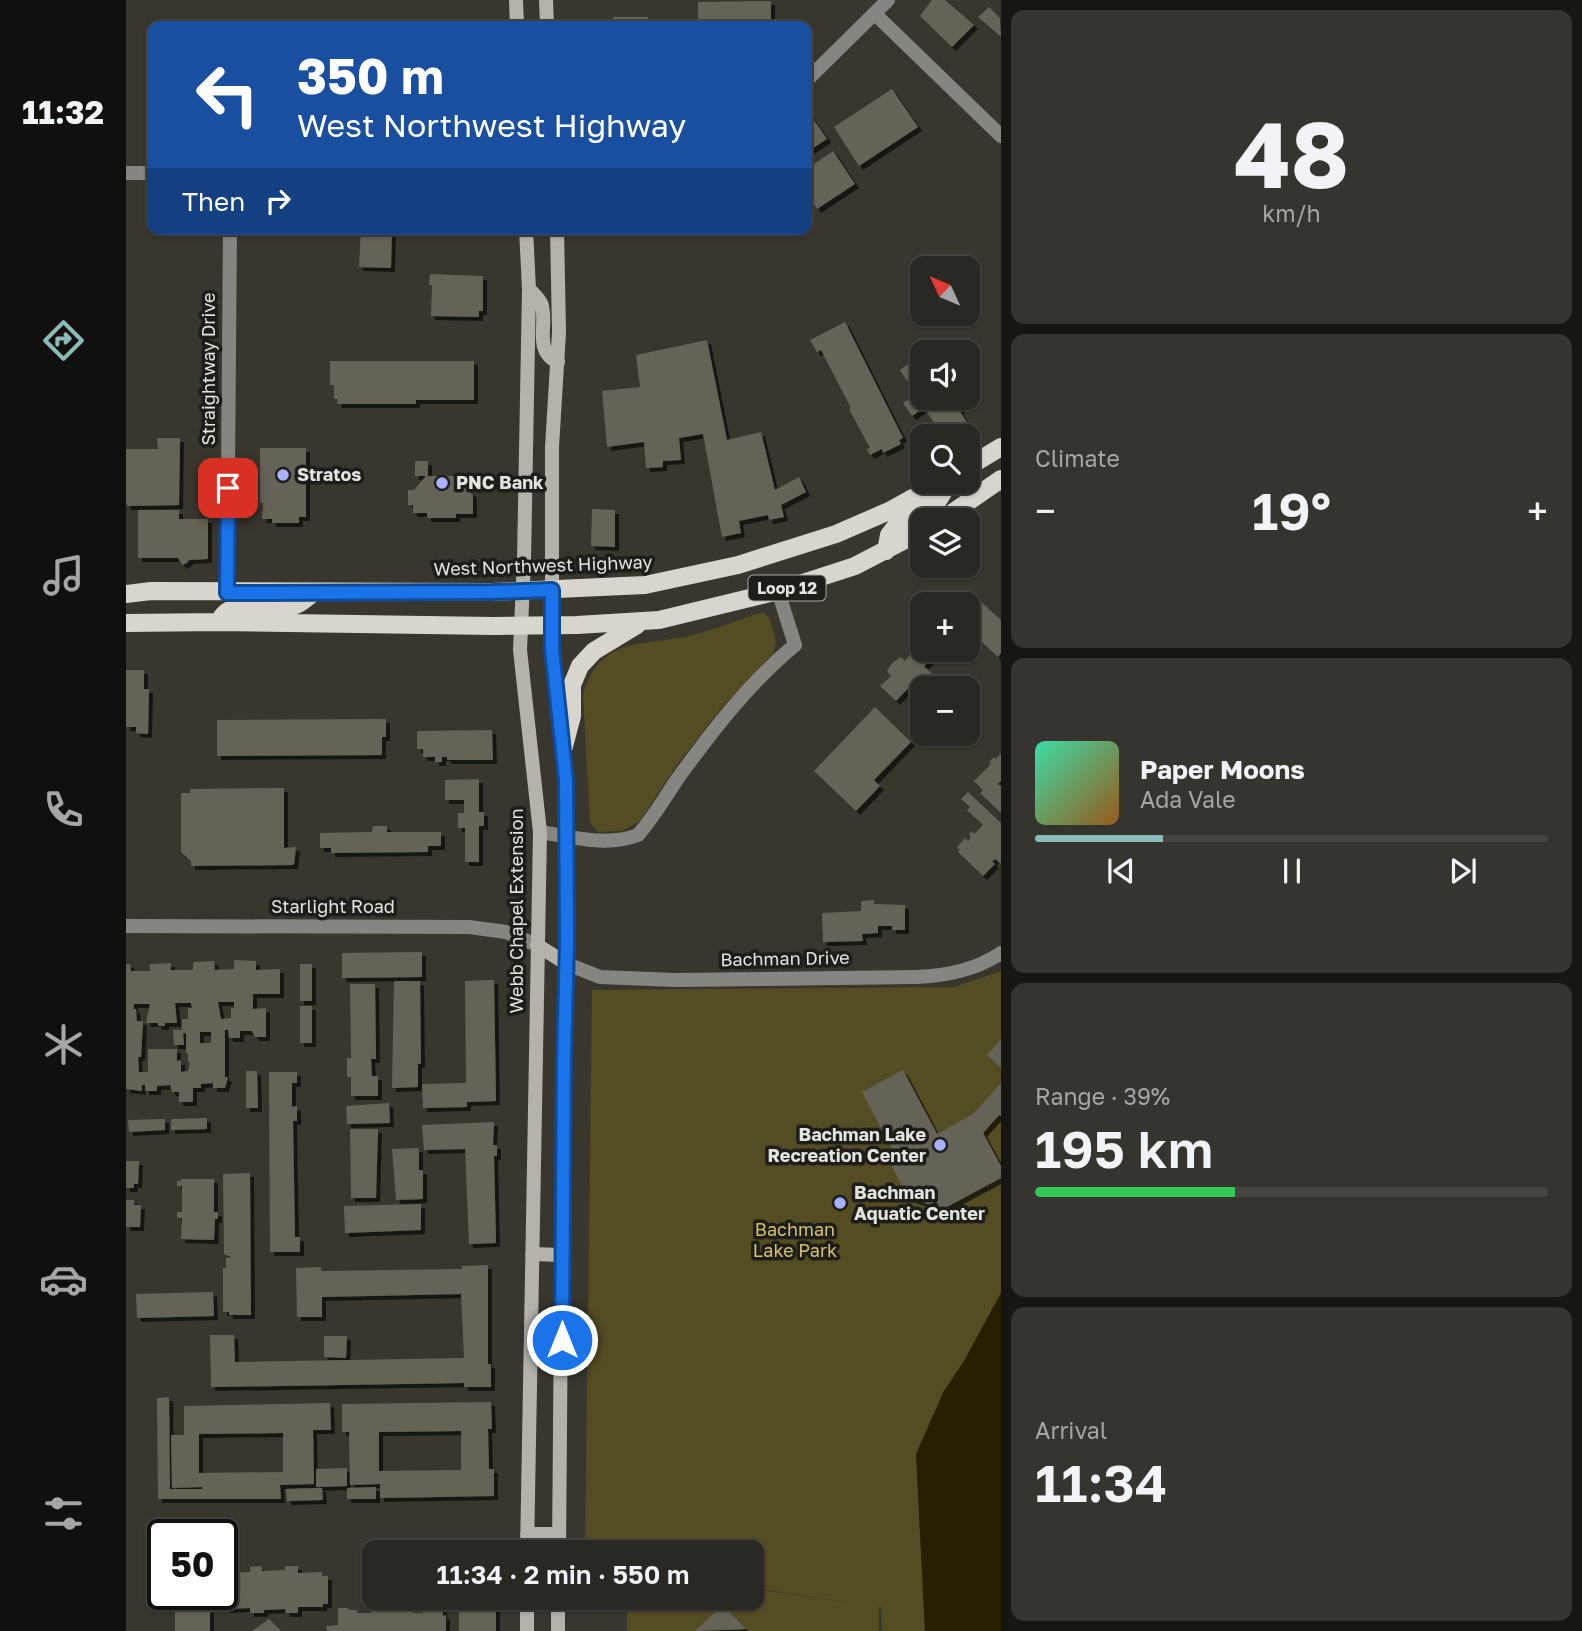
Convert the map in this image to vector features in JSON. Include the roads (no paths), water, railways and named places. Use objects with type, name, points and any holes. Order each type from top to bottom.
[{"type":"main road","points":[[516,0],[517,21]]},
{"type":"main road","points":[[546,0],[547,21]]},
{"type":"main road","name":"Webb Chapel Extension","points":[[526,235],[529,289],[520,650],[540,832],[527,1540]]},
{"type":"main road","points":[[557,235],[558,362],[552,447],[552,649],[566,780],[567,964],[559,1540]]},
{"type":"main road","points":[[529,289],[540,301],[544,349],[558,362]]},
{"type":"main road","points":[[980,460],[1001,447]]},
{"type":"main road","points":[[959,508],[1001,479]]},
{"type":"main road","name":"West Northwest Highway","points":[[126,594],[151,591],[523,591],[645,585],[738,565],[836,534],[889,511],[920,494]]},
{"type":"main road","points":[[886,551],[889,535],[896,526],[939,499],[942,494]]},
{"type":"main road","name":"Loop 12","points":[[126,623],[552,625],[644,621],[682,615],[778,591],[855,566],[910,538]]},
{"type":"main road","points":[[219,622],[225,612],[236,607],[296,606],[314,592]]},
{"type":"main road","points":[[563,750],[572,716],[572,684],[580,666],[594,650],[644,621]]},
{"type":"main road","points":[[537,945],[567,964]]},
{"type":"main road","points":[[532,1254],[562,1255]]},
{"type":"main road","points":[[527,1534],[559,1534]]},
{"type":"main road","points":[[527,1610],[527,1631]]},
{"type":"main road","points":[[529,1610],[538,1631]]},
{"type":"main road","points":[[558,1610],[558,1631]]},
{"type":"street","points":[[812,75],[886,1]]},
{"type":"street","points":[[875,14],[1001,136]]},
{"type":"street","points":[[126,173],[147,173]]},
{"type":"street","name":"Straightway Drive","points":[[227,593],[230,235]]},
{"type":"street","points":[[540,832],[590,840],[623,841],[638,835],[732,707],[795,645],[778,591]]},
{"type":"street","name":"Starlight Road","points":[[126,926],[469,927],[506,932],[537,945]]},
{"type":"street","name":"Bachman Drive","points":[[567,964],[600,977],[675,980],[916,977],[976,967],[1001,953]]},
{"type":"place","name":"Stratos","points":[[283,475]]},
{"type":"place","name":"PNC Bank","points":[[442,483]]},
{"type":"place","name":"Bachman Lake Recreation Center","points":[[940,1145]]},
{"type":"place","name":"Bachman Aquatic Center","points":[[840,1203]]},
{"type":"park label","name":"Bachman Lake Park","points":[[795,1240]]}]
